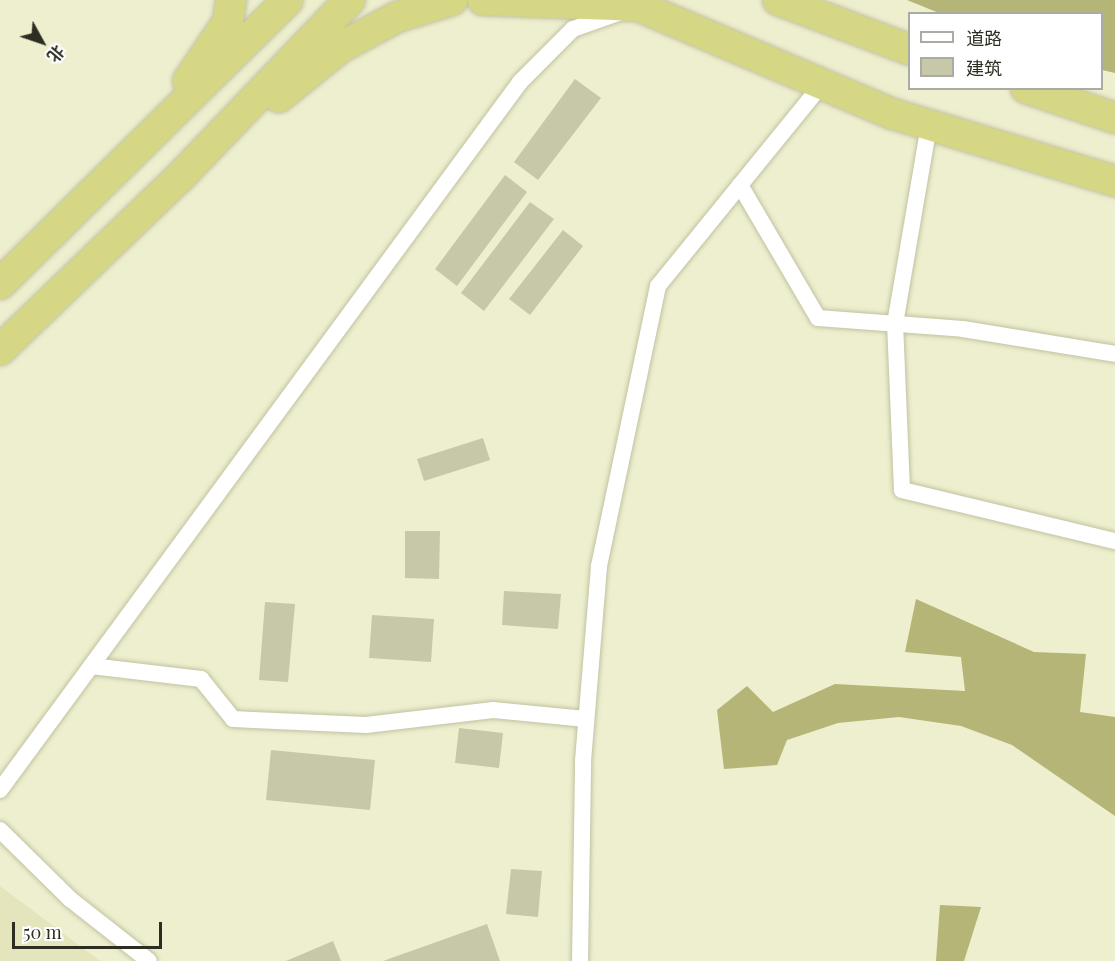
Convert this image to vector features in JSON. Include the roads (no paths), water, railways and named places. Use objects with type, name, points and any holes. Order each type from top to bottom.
[{"type":"highway","points":[[151,137],[228,22],[231,0]]},
{"type":"highway","points":[[0,284],[288,0]]},
{"type":"highway","points":[[0,350],[181,176],[350,0]]},
{"type":"highway","points":[[181,176],[341,47],[397,17],[452,0]]},
{"type":"highway","points":[[483,0],[631,3],[822,84],[929,125],[1115,182]]},
{"type":"highway","points":[[778,0],[908,50]]},
{"type":"highway","points":[[1032,90],[1115,118]]},
{"type":"street","points":[[0,789],[520,82],[573,29],[631,3]]},
{"type":"street","points":[[580,961],[586,719],[599,566],[658,286],[822,84]]},
{"type":"street","points":[[929,125],[895,323],[902,490],[1115,541]]},
{"type":"street","points":[[740,185],[818,318],[895,323],[1115,354]]},
{"type":"street","points":[[91,666],[201,679],[233,719],[366,725],[493,710],[586,719]]},
{"type":"street","points":[[0,830],[70,899],[150,961]]}]
